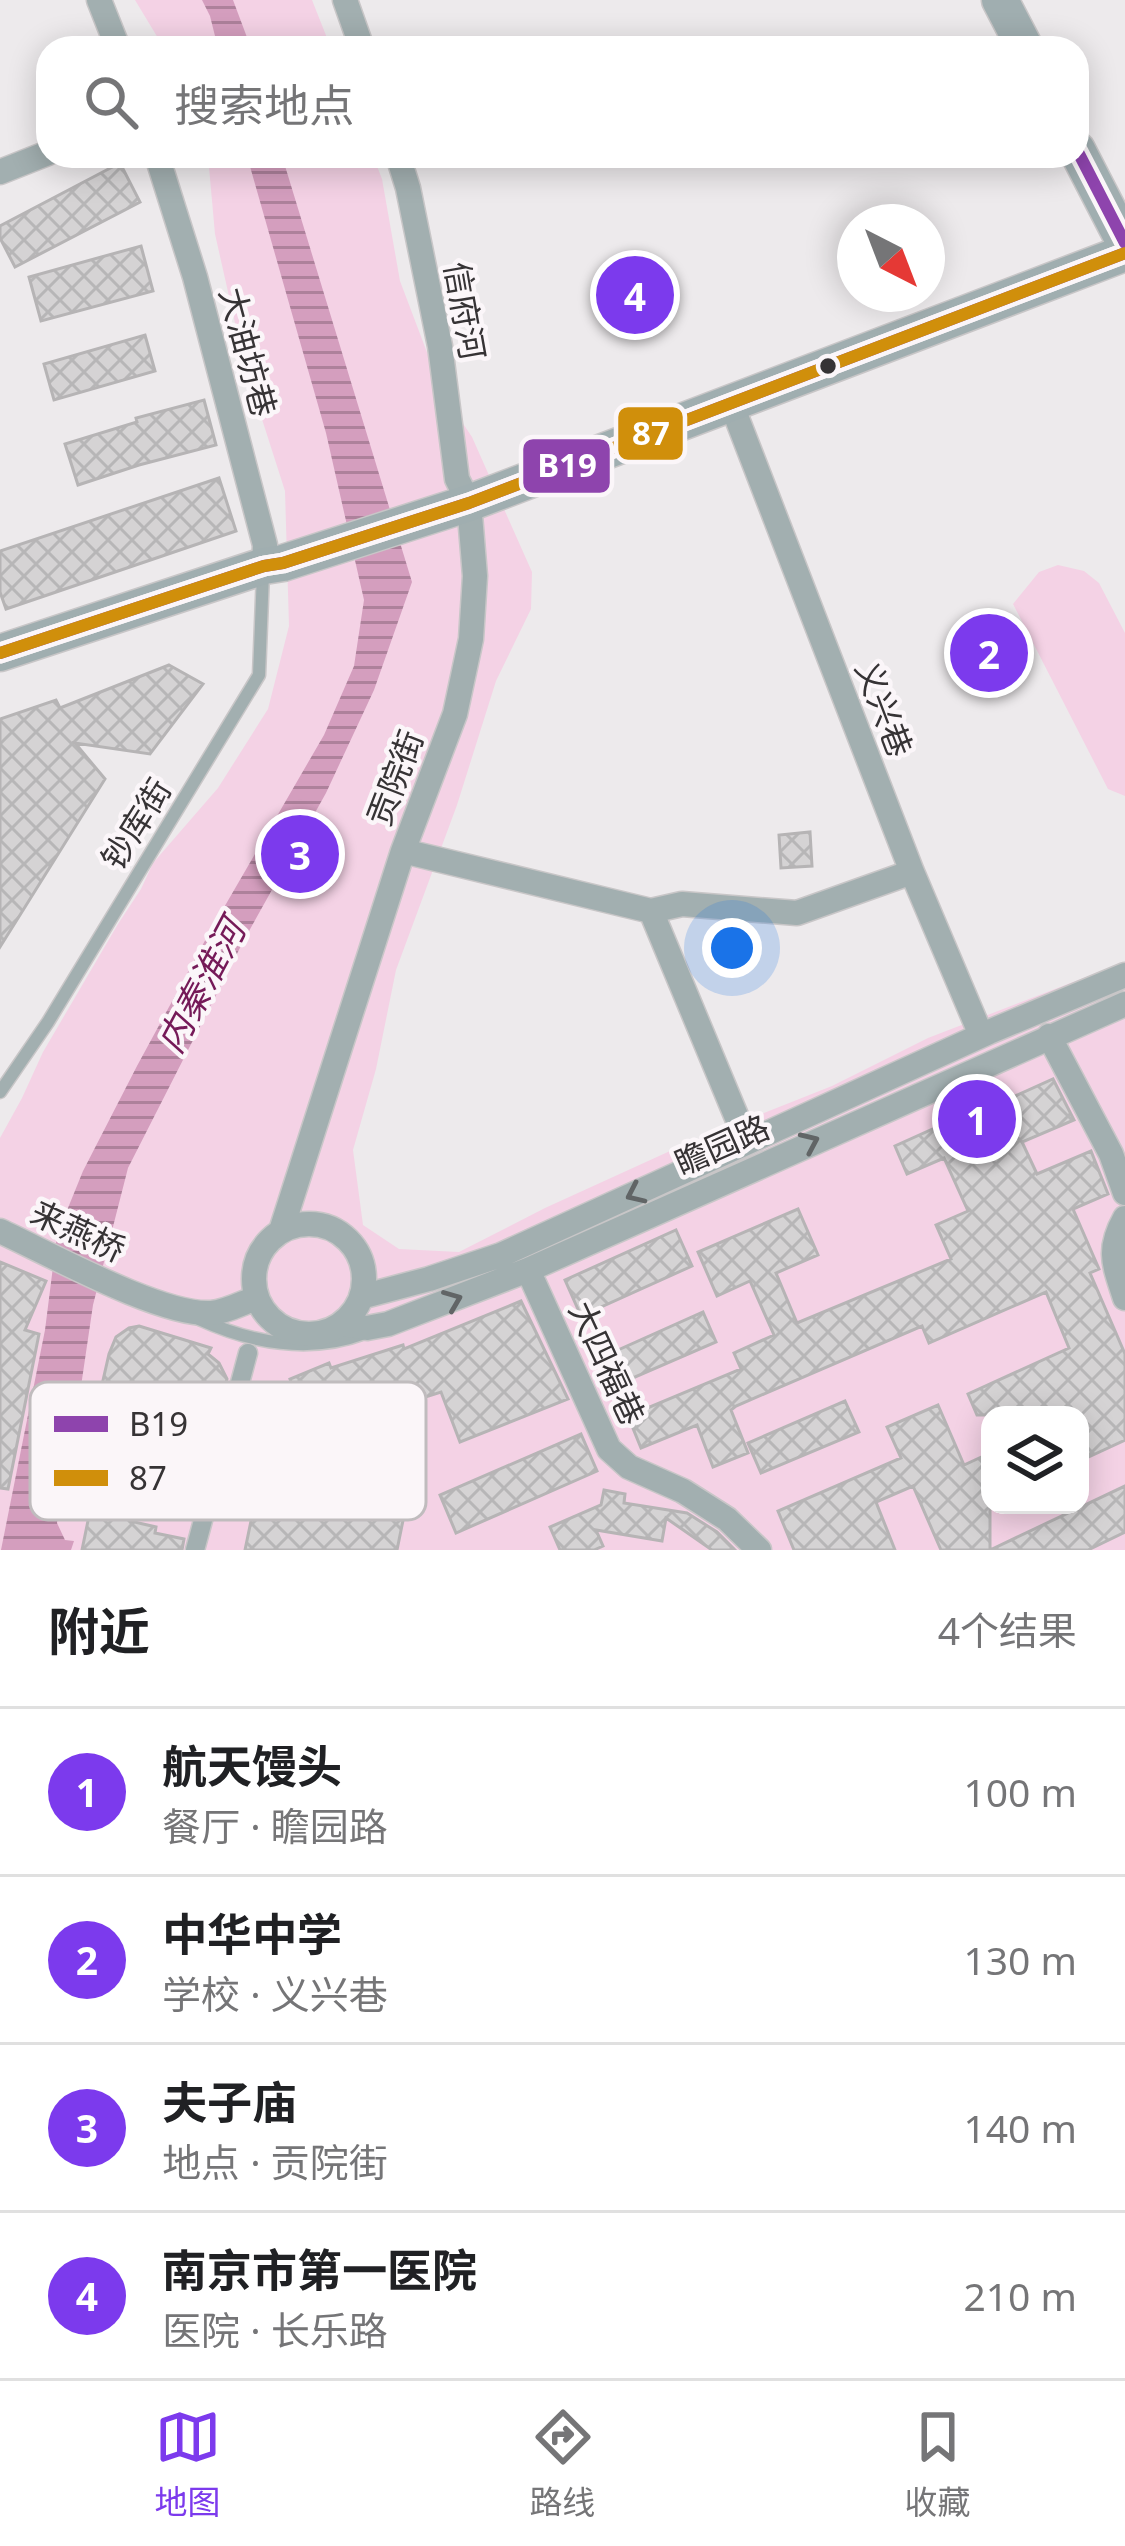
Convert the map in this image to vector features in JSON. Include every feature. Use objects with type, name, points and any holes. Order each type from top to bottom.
[{"type":"main road","points":[[1000,0],[1019,36]]},
{"type":"main road","points":[[1087,168],[1125,243]]},
{"type":"main road","points":[[0,653],[433,514],[463,491],[731,403],[1125,253]]},
{"type":"street","points":[[99,0],[113,36]]},
{"type":"street","points":[[349,1],[359,36]]},
{"type":"street","points":[[0,172],[36,158]]},
{"type":"street","name":"大油坊巷","points":[[161,168],[273,565]]},
{"type":"street","name":"信府河","points":[[402,168],[440,346],[463,491]]},
{"type":"street","name":"义兴巷","points":[[731,403],[912,872],[985,1034],[982,1052],[992,1059],[1001,1058]]},
{"type":"street","name":"贡院街","points":[[281,1231],[403,851],[455,714],[472,639],[475,577],[463,491]]},
{"type":"street","points":[[403,851],[651,911],[682,904],[797,913],[912,872]]},
{"type":"street","points":[[651,911],[747,1142]]},
{"type":"street","name":"瞻园路","points":[[362,1297],[501,1255],[1125,974]]},
{"type":"street","name":"瞻园路","points":[[341,1324],[367,1328],[388,1324],[528,1270],[1125,1004]]},
{"type":"street","points":[[1049,1036],[1111,1154],[1125,1193]]},
{"type":"street","points":[[955,1048],[966,1048],[972,1055],[972,1067],[965,1073]]},
{"type":"street","points":[[1125,1218],[1113,1239],[1125,1298]]},
{"type":"street","points":[[318,1224],[351,1243],[361,1259],[362,1297],[341,1324],[326,1332],[292,1332],[277,1325],[256,1298],[256,1260],[281,1231],[318,1224]]},
{"type":"street","name":"来燕桥","points":[[0,1231],[181,1311]]},
{"type":"street","name":"大四福巷","points":[[528,1270],[609,1449],[628,1468],[683,1491],[727,1519],[759,1550]]},
{"type":"street","points":[[181,1311],[215,1313],[256,1298]]},
{"type":"street","points":[[240,1382],[248,1353]]},
{"type":"street","points":[[195,1550],[203,1520]]},
{"type":"lane","name":"钞库街","points":[[0,1092],[48,1022],[259,675],[273,565]]},
{"type":"lane","points":[[181,1311],[224,1331],[304,1345],[350,1338],[388,1324]]},
{"type":"shaded area","points":[[135,0],[312,0],[326,36],[157,36]]},
{"type":"shaded area","points":[[209,168],[378,168],[400,281],[442,392],[472,437],[532,572],[531,609],[496,681],[457,805],[396,970],[353,1150],[363,1225],[399,1249],[459,1252],[545,1208],[681,1146],[832,1086],[928,1038],[1125,962],[1125,1550],[0,1550],[0,1138],[43,1052],[153,863],[218,788],[268,709],[289,626],[285,491],[244,363],[215,234]]},
{"type":"shaded area","points":[[1058,565],[1084,571],[1099,583],[1125,633],[1125,796],[1108,789],[1013,604],[1039,572]]},
{"type":"water","points":[[202,0],[233,0],[246,36],[215,36]]},
{"type":"water","name":"内秦淮河","points":[[250,168],[286,168],[412,582],[374,690],[326,793],[244,940],[128,1168],[93,1305],[82,1382],[35,1382],[57,1235],[83,1171],[208,935],[324,735],[354,666],[364,600],[326,433]]},
{"type":"water","points":[[30,1405],[30,1520],[57,1520],[65,1540],[74,1541],[71,1550],[1,1550]]},
{"type":"building","points":[[110,168],[123,168],[140,202],[15,267],[0,238],[0,226]]},
{"type":"building","points":[[141,246],[153,291],[41,321],[29,277]]},
{"type":"building","points":[[145,335],[155,371],[54,400],[44,364]]},
{"type":"building","points":[[204,400],[216,445],[78,485],[65,444]]},
{"type":"building","points":[[219,478],[236,531],[6,609],[0,592],[0,551]]},
{"type":"building","points":[[169,665],[203,684],[150,754],[75,743],[105,779],[0,947],[0,719],[56,700],[60,708]]},
{"type":"building","points":[[810,832],[812,866],[781,868],[779,835]]},
{"type":"building","points":[[1053,1079],[1074,1120],[1022,1142],[1037,1174],[1091,1151],[1108,1194],[1073,1209],[1099,1269],[1090,1273],[1125,1354],[1125,1440],[1089,1457],[1089,1406],[981,1406],[981,1415],[977,1415],[968,1394],[1069,1348],[1046,1292],[929,1343],[922,1326],[736,1406],[731,1410],[748,1453],[713,1467],[697,1425],[641,1448],[628,1416],[741,1369],[734,1353],[774,1335],[750,1281],[717,1296],[698,1252],[798,1209],[818,1255],[776,1273],[797,1323],[951,1259],[936,1225],[968,1211],[944,1158],[907,1174],[895,1146]]},
{"type":"building","points":[[676,1230],[692,1266],[581,1316],[565,1280]]},
{"type":"building","points":[[0,1262],[46,1281],[25,1330],[39,1334],[8,1489],[0,1488]]},
{"type":"building","points":[[521,1301],[568,1399],[460,1442],[441,1392],[426,1397],[426,1382],[290,1379],[329,1363],[331,1368],[403,1345],[404,1349]]},
{"type":"building","points":[[703,1312],[716,1342],[619,1384],[607,1355]]},
{"type":"building","points":[[139,1326],[211,1348],[208,1354],[219,1363],[226,1382],[103,1382],[116,1337]]},
{"type":"building","points":[[845,1401],[859,1432],[761,1473],[748,1443]]},
{"type":"building","points":[[938,1405],[964,1465],[981,1457],[981,1514],[990,1514],[990,1550],[941,1550],[913,1486],[876,1502],[895,1550],[794,1550],[778,1511],[901,1458],[887,1427]]},
{"type":"building","points":[[581,1434],[597,1471],[456,1533],[440,1495]]},
{"type":"building","points":[[1125,1486],[1125,1532],[1088,1550],[990,1550],[1066,1514],[1089,1514],[1089,1503]]},
{"type":"building","points":[[604,1490],[625,1494],[624,1503],[687,1513],[735,1550],[712,1550],[666,1518],[662,1541],[596,1530],[603,1546],[560,1550],[550,1527],[601,1505]]},
{"type":"building","points":[[88,1520],[130,1520],[156,1527],[155,1533],[184,1539],[182,1550],[82,1550]]},
{"type":"building","points":[[251,1520],[403,1520],[397,1550],[245,1550]]},
{"type":"transit line","name":"B19","points":[[1086,168],[1125,243]]},
{"type":"transit line","name":"B19","points":[[0,653],[469,503],[1125,253]]},
{"type":"transit line","name":"87","points":[[0,653],[469,503],[1125,253]]},
{"type":"place","name":"南京市第一医院","points":[[635,295]]},
{"type":"place","name":"中华中学","points":[[989,653]]},
{"type":"place","name":"夫子庙","points":[[300,854]]},
{"type":"place","name":"航天馒头","points":[[977,1119]]}]
